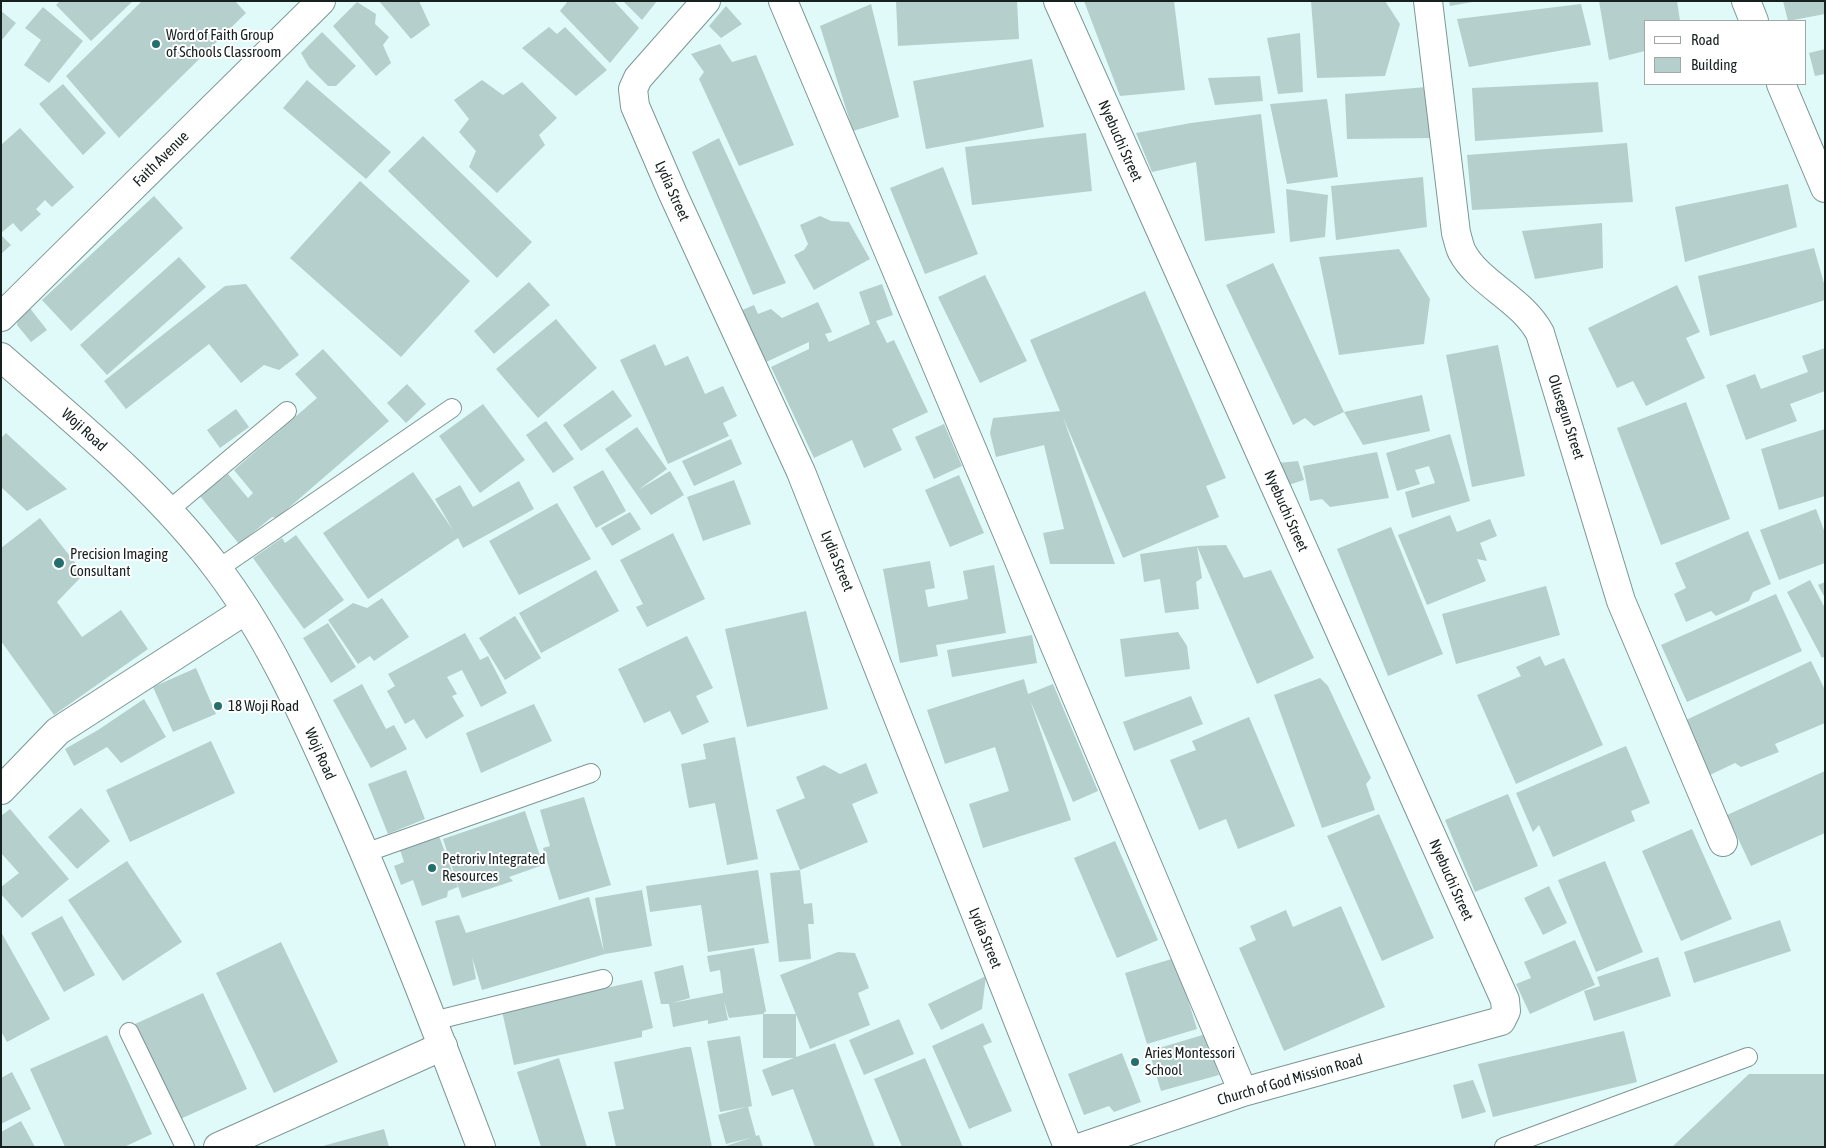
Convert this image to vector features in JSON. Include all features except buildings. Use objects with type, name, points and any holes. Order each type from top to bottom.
[{"type":"street","name":"Faith Avenue","points":[[1,317],[321,1]]},
{"type":"street","name":"Lydia Street","points":[[706,1],[638,78],[633,89],[635,106],[673,194],[801,472],[1068,1147]]},
{"type":"street","points":[[783,1],[1243,1092]]},
{"type":"street","name":"Nyebuchi Street","points":[[1058,1],[1505,1000],[1506,1012],[1500,1021]]},
{"type":"street","name":"Olusegun Street","points":[[1428,1],[1456,233],[1461,251],[1470,264],[1532,318],[1540,334],[1621,601],[1723,842]]},
{"type":"street","points":[[1746,1],[1754,20]]},
{"type":"street","points":[[1781,85],[1825,188]]},
{"type":"street","name":"Woji Road","points":[[1,358],[143,483],[169,510],[218,569],[246,610],[295,698],[365,853],[443,1046],[481,1147]]},
{"type":"street","points":[[1,790],[58,731],[246,610]]},
{"type":"street","name":"Church of God Mission Road","points":[[1082,1147],[1243,1092],[1500,1021]]},
{"type":"street","points":[[218,1147],[443,1046]]},
{"type":"lane","points":[[218,569],[452,408]]},
{"type":"lane","points":[[169,510],[287,411]]},
{"type":"lane","points":[[365,853],[591,773]]},
{"type":"lane","points":[[433,1021],[603,979]]},
{"type":"lane","points":[[129,1032],[185,1147]]},
{"type":"lane","points":[[1504,1147],[1748,1057]]},
{"type":"place","name":"Word of Faith Group of Schools Classroom","points":[[156,44]]},
{"type":"place","name":"Precision Imaging Consultant","points":[[59,563]]},
{"type":"place","name":"18 Woji Road","points":[[218,706]]},
{"type":"place","name":"Petroriv Integrated Resources","points":[[432,868]]},
{"type":"place","name":"Aries Montessori School","points":[[1135,1062]]}]
